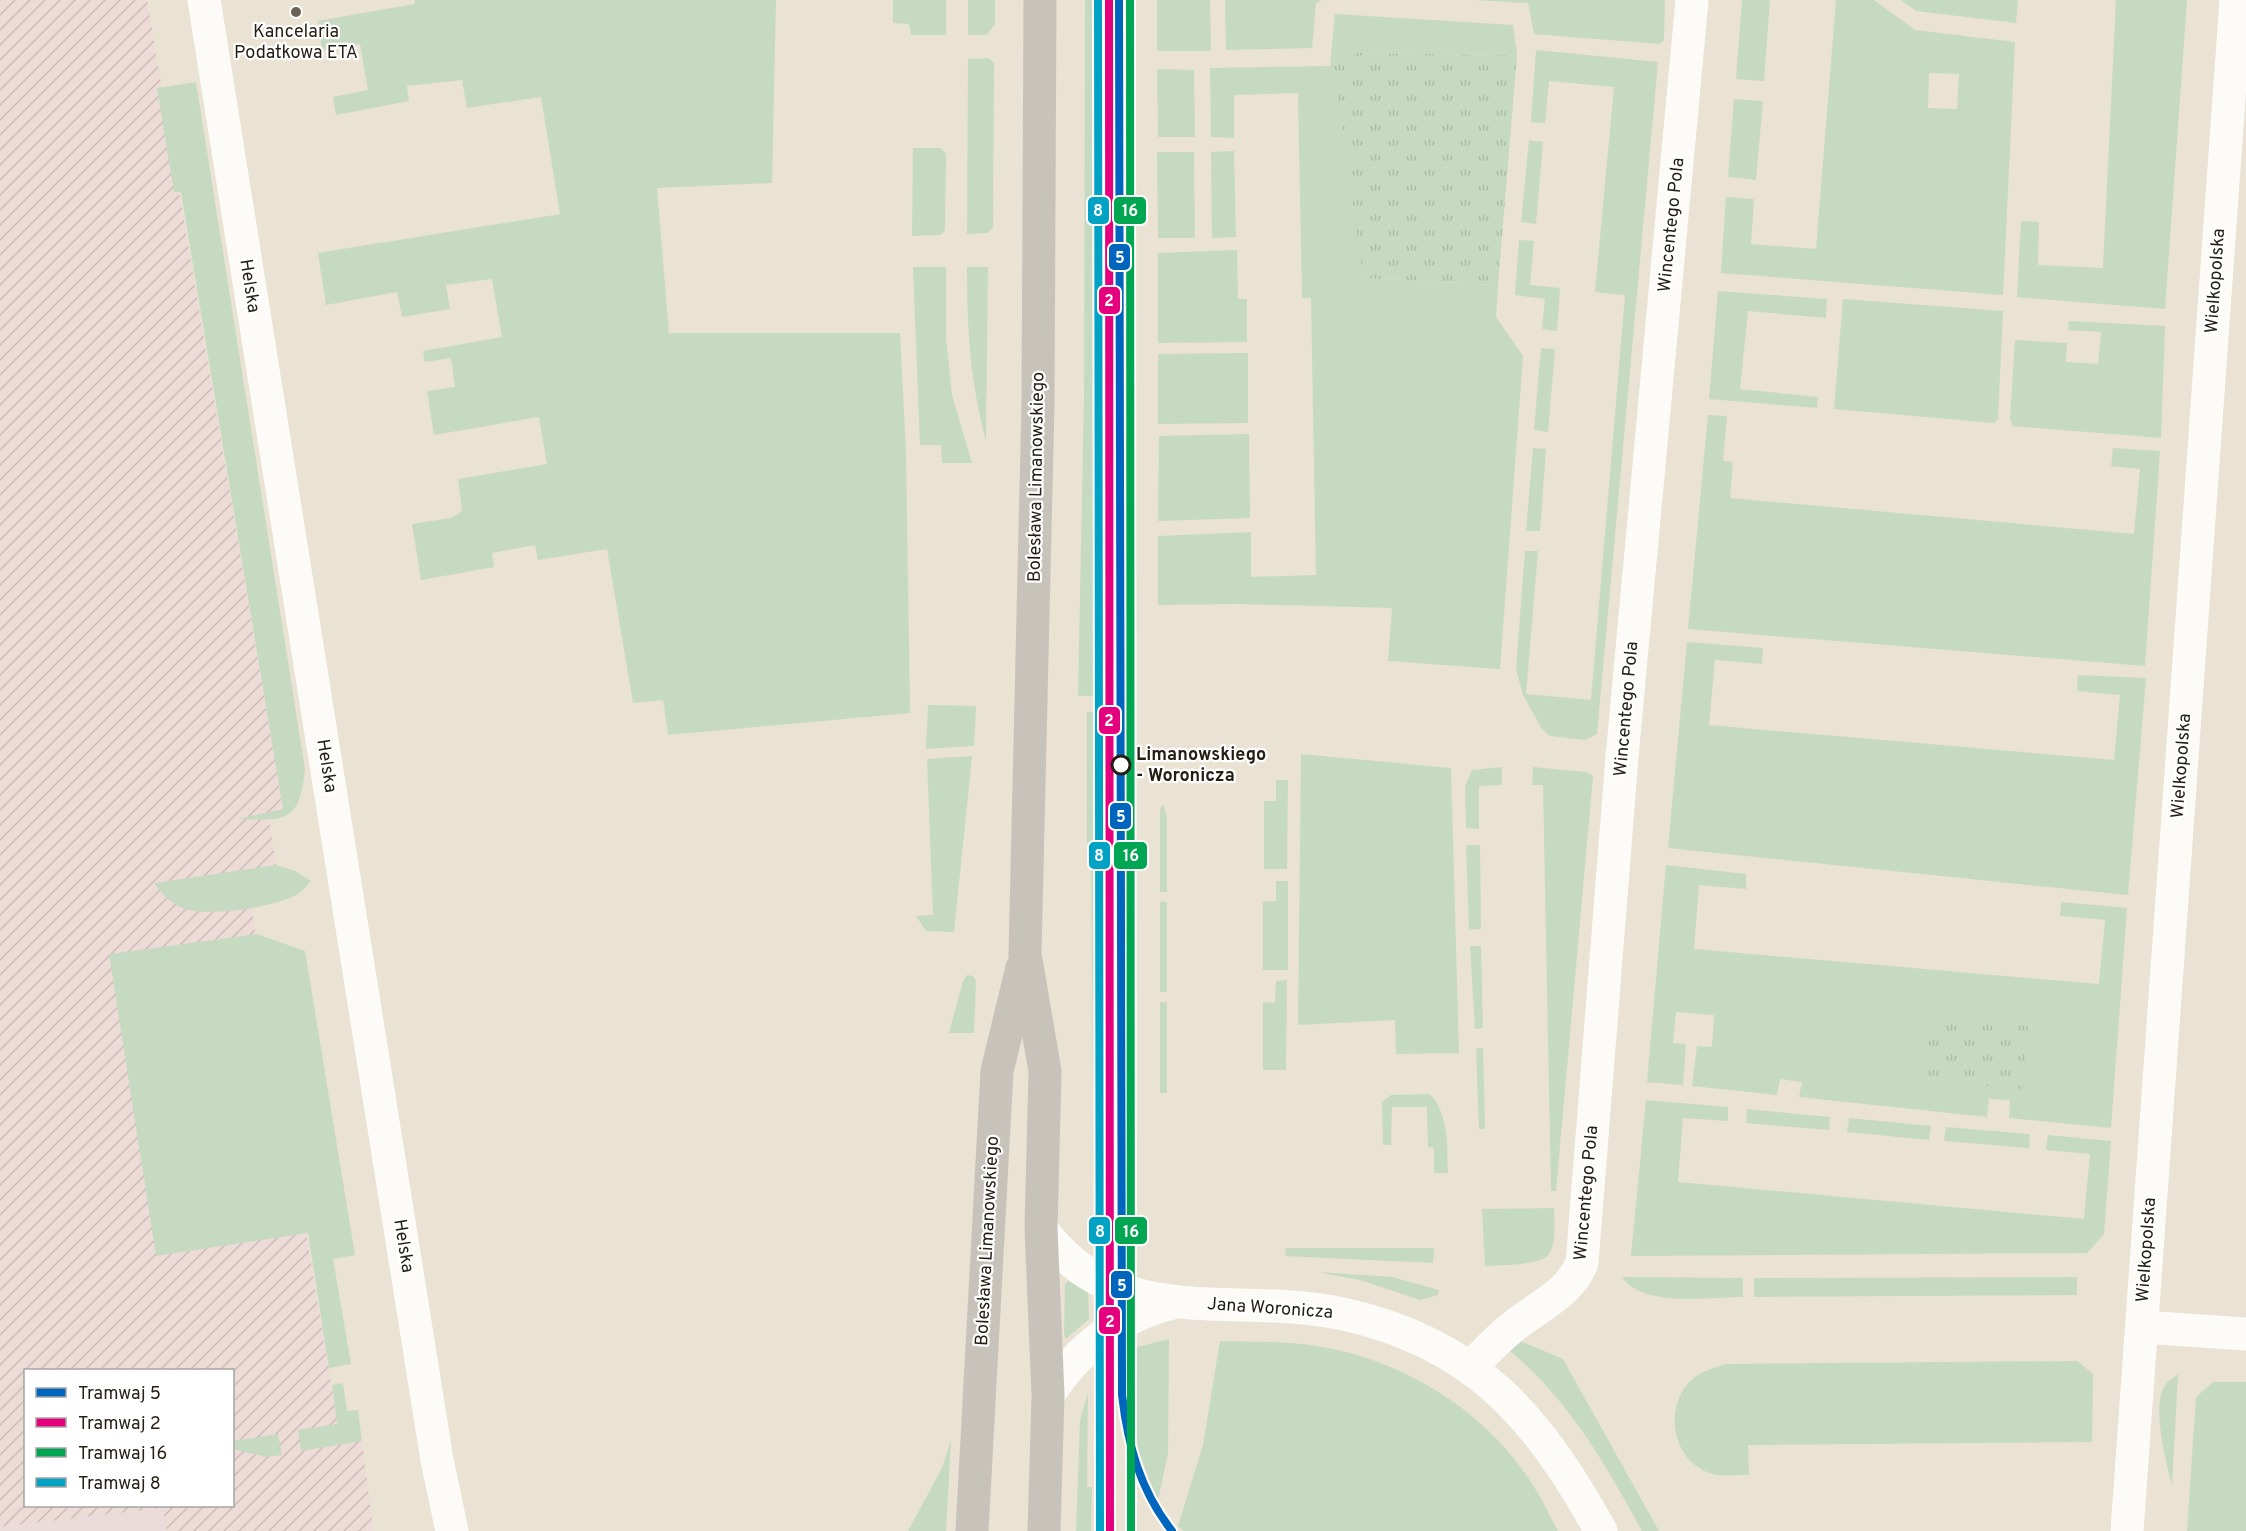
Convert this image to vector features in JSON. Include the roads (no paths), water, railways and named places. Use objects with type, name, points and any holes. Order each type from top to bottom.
[{"type":"main road","name":"Bolesława Limanowskiego","points":[[1040,0],[1038,403],[1025,954],[1045,1071],[1041,1228],[1048,1395],[1044,1531]]},
{"type":"main road","name":"Bolesława Limanowskiego","points":[[972,1531],[997,1071],[1025,954]]},
{"type":"street","name":"Helska","points":[[204,0],[437,1460],[452,1531]]},
{"type":"street","name":"Wincentego Pola","points":[[1470,1368],[1514,1326],[1563,1293],[1575,1279],[1582,1263],[1622,757],[1692,0]]},
{"type":"street","name":"Wielkopolska","points":[[2127,1531],[2236,0]]},
{"type":"street","points":[[1041,1228],[1063,1255],[1096,1278],[1129,1293],[1172,1303]]},
{"type":"street","name":"Jana Woronicza","points":[[1172,1303],[1288,1307],[1342,1314],[1397,1330],[1470,1368],[1497,1388],[1538,1431],[1601,1531]]},
{"type":"street","points":[[1048,1395],[1079,1354],[1101,1335],[1133,1316],[1172,1303]]},
{"type":"street","points":[[2142,1327],[2246,1334]]},
{"type":"tram line","name":"8","points":[[1098,0],[1100,1531]]},
{"type":"tram line","name":"2","points":[[1109,0],[1110,1531]]},
{"type":"tram line","name":"5","points":[[1119,0],[1122,1395],[1137,1467],[1152,1500],[1172,1531]]},
{"type":"tram line","name":"16","points":[[1130,0],[1131,1531]]},
{"type":"place","name":"Kancelaria Podatkowa ETA","points":[[296,12]]},
{"type":"place","name":"Limanowskiego - Woronicza","points":[[1121,765]]}]
